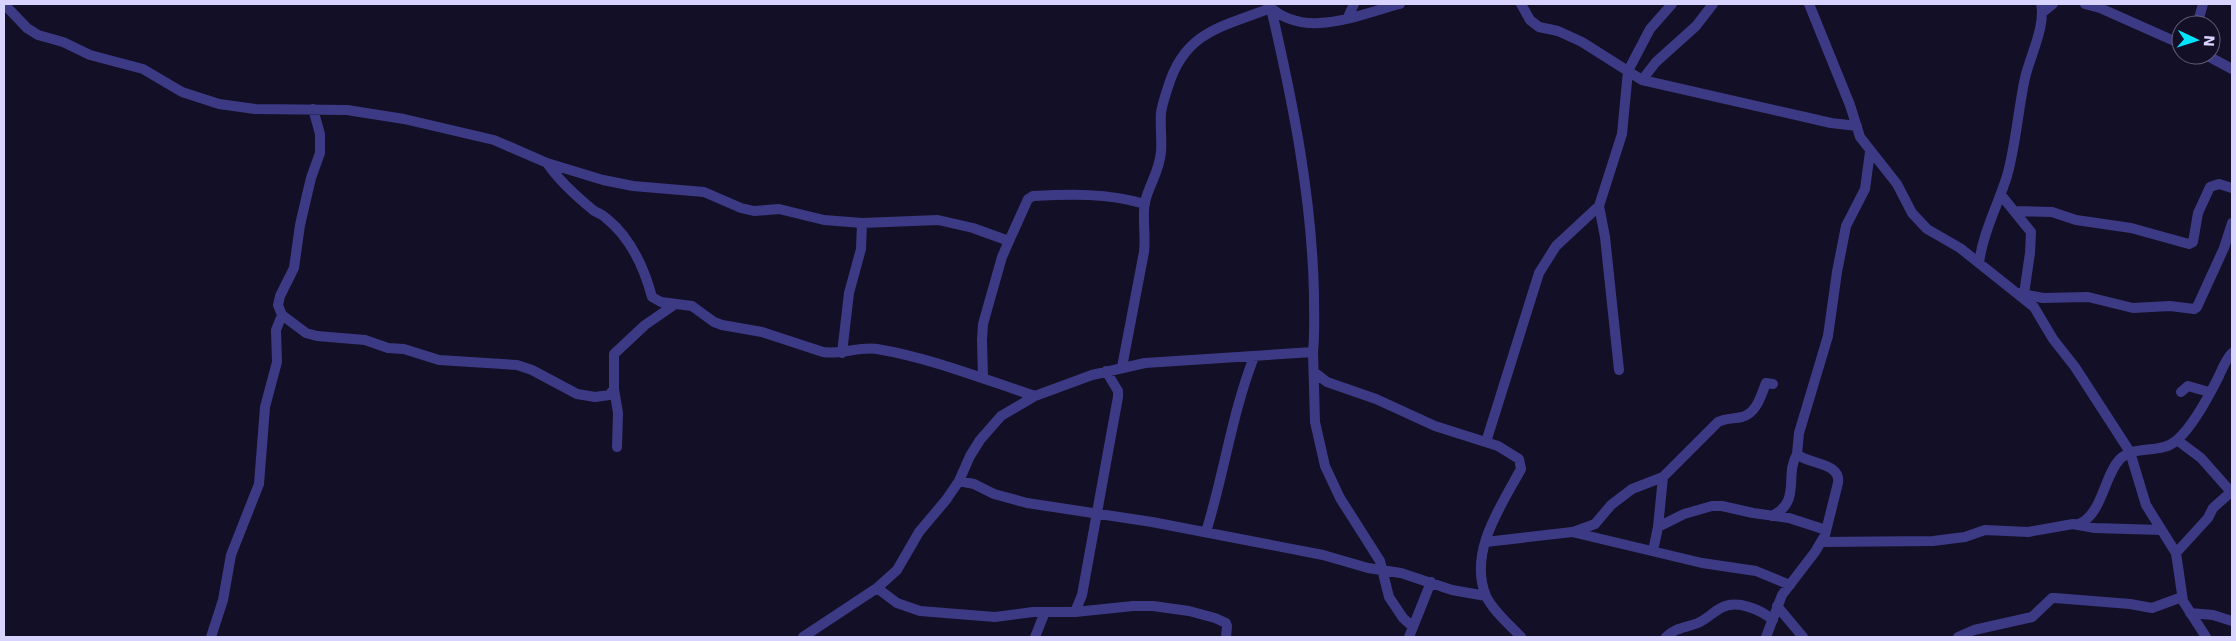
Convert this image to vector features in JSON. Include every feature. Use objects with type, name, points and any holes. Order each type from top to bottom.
[{"type":"street","points":[[4,4],[27,28],[38,35],[63,42],[90,55],[143,69],[188,95],[239,108],[330,109],[364,112],[478,136],[518,149],[546,163],[618,183],[704,192],[741,208],[754,211],[779,209],[824,220],[862,223],[938,220],[973,228],[1009,241]]},
{"type":"street","points":[[1348,17],[1354,4]]},
{"type":"street","points":[[1269,6],[1292,21],[1307,24],[1325,24],[1400,4]]},
{"type":"street","points":[[1521,4],[1530,20],[1539,27],[1558,31],[1582,42],[1642,80],[1831,123],[1857,126]]},
{"type":"street","points":[[1486,442],[1539,273],[1556,246],[1598,206],[1622,134],[1628,71],[1650,29],[1672,4]]},
{"type":"street","points":[[1642,80],[1656,62],[1696,26],[1713,4]]},
{"type":"street","points":[[1809,4],[1850,104],[1860,137],[1897,184],[1912,213],[1919,222],[2020,293],[2034,308],[2130,452],[2146,505],[2161,530],[2170,540],[2176,553],[2182,597],[2206,637]]},
{"type":"street","points":[[1979,263],[1981,245],[2001,195],[2013,150],[2025,79],[2034,53],[2041,8],[2053,4]]},
{"type":"street","points":[[2085,4],[2100,8],[2171,40]]},
{"type":"street","points":[[1122,367],[1144,252],[1146,234],[1145,204],[1156,178],[1159,163],[1161,112],[1174,69],[1183,54],[1194,42],[1212,30],[1269,6]]},
{"type":"street","points":[[1269,6],[1293,101],[1305,181],[1314,270],[1313,352],[1316,422],[1325,466],[1340,498],[1376,555],[1389,597],[1403,618],[1412,626]]},
{"type":"street","points":[[2221,61],[2232,70]]},
{"type":"street","points":[[313,110],[320,134],[320,153],[311,178],[300,225],[294,268],[280,296],[278,305],[282,314],[306,333],[317,336],[365,340],[388,348],[404,349],[439,360],[517,365],[532,370],[577,394],[586,396],[609,395],[614,389]]},
{"type":"street","points":[[1772,516],[1782,511],[1787,504],[1797,454],[1799,433],[1828,336],[1846,226],[1865,189],[1870,152]]},
{"type":"street","points":[[546,163],[561,181],[593,210],[611,222],[628,242],[642,265],[652,297],[661,302],[692,306],[714,322],[722,325],[762,332],[824,352],[842,353],[862,349],[879,350],[983,378],[1035,396]]},
{"type":"street","points":[[2014,211],[2052,212],[2076,220],[2131,228],[2189,244],[2193,242],[2198,213],[2210,187],[2219,184],[2232,188]]},
{"type":"street","points":[[983,378],[983,324],[1002,257],[1028,199],[1033,196],[1086,194],[1116,197],[1145,204]]},
{"type":"street","points":[[2001,195],[2031,232],[2030,253],[2020,293]]},
{"type":"street","points":[[1598,206],[1605,237],[1619,370]]},
{"type":"street","points":[[842,353],[849,292],[861,249],[862,223]]},
{"type":"street","points":[[2020,293],[2043,298],[2088,297],[2133,308],[2170,306],[2194,309],[2197,307],[2224,248],[2232,223]]},
{"type":"street","points":[[617,447],[618,413],[614,389],[614,354],[645,325],[674,305]]},
{"type":"street","points":[[211,637],[223,600],[231,555],[259,484],[265,407],[277,362],[276,330],[282,314]]},
{"type":"street","points":[[805,637],[878,588],[898,570],[919,532],[946,500],[959,480],[970,456],[990,428],[1001,416],[1035,396],[1122,367],[1166,361],[1313,352]]},
{"type":"street","points":[[2077,525],[2087,520],[2105,489],[2111,472],[2120,459],[2130,452],[2153,450],[2177,440],[2186,430],[2232,352]]},
{"type":"street","points":[[1206,532],[1239,404],[1254,357]]},
{"type":"street","points":[[1075,612],[1082,595],[1118,397],[1118,391],[1106,371]]},
{"type":"street","points":[[1314,372],[1327,382],[1376,399],[1435,426],[1486,442],[1514,454],[1522,463],[1522,469],[1492,524],[1480,569],[1486,596],[1521,637]]},
{"type":"street","points":[[1486,542],[1572,532],[1595,524],[1611,505],[1632,489],[1663,477],[1718,422],[1724,419],[1744,417],[1749,414],[1759,402],[1766,383],[1773,384]]},
{"type":"street","points":[[2181,392],[2188,386],[2209,392]]},
{"type":"street","points":[[2176,553],[2208,518],[2213,508],[2232,493],[2201,458],[2177,440]]},
{"type":"street","points":[[1766,637],[1782,595],[1821,542],[1826,530],[1839,476],[1833,469],[1797,454]]},
{"type":"street","points":[[1653,551],[1658,527],[1663,477]]},
{"type":"street","points":[[959,480],[974,484],[1008,499],[1097,515],[1152,522],[1341,559],[1401,573],[1452,590],[1486,596]]},
{"type":"street","points":[[1658,527],[1676,517],[1712,506],[1722,506],[1789,518],[1826,530]]},
{"type":"street","points":[[1821,542],[1933,542],[1965,537],[1985,530],[2028,532],[2077,525],[2095,528],[2161,530]]},
{"type":"street","points":[[1572,532],[1702,563],[1756,571],[1790,585]]},
{"type":"street","points":[[1409,637],[1431,582]]},
{"type":"street","points":[[878,588],[897,603],[920,611],[995,617],[1133,606],[1189,610],[1226,623],[1226,637]]},
{"type":"street","points":[[1958,637],[1974,630],[2003,622],[2032,618],[2052,598],[2130,604],[2152,608],[2182,597]]},
{"type":"street","points":[[1666,637],[1672,631],[1700,622],[1723,606],[1748,607],[1773,620]]},
{"type":"street","points":[[1778,606],[1803,637]]},
{"type":"street","points":[[1035,637],[1045,612]]},
{"type":"street","points":[[2190,613],[2213,615],[2232,621]]}]
